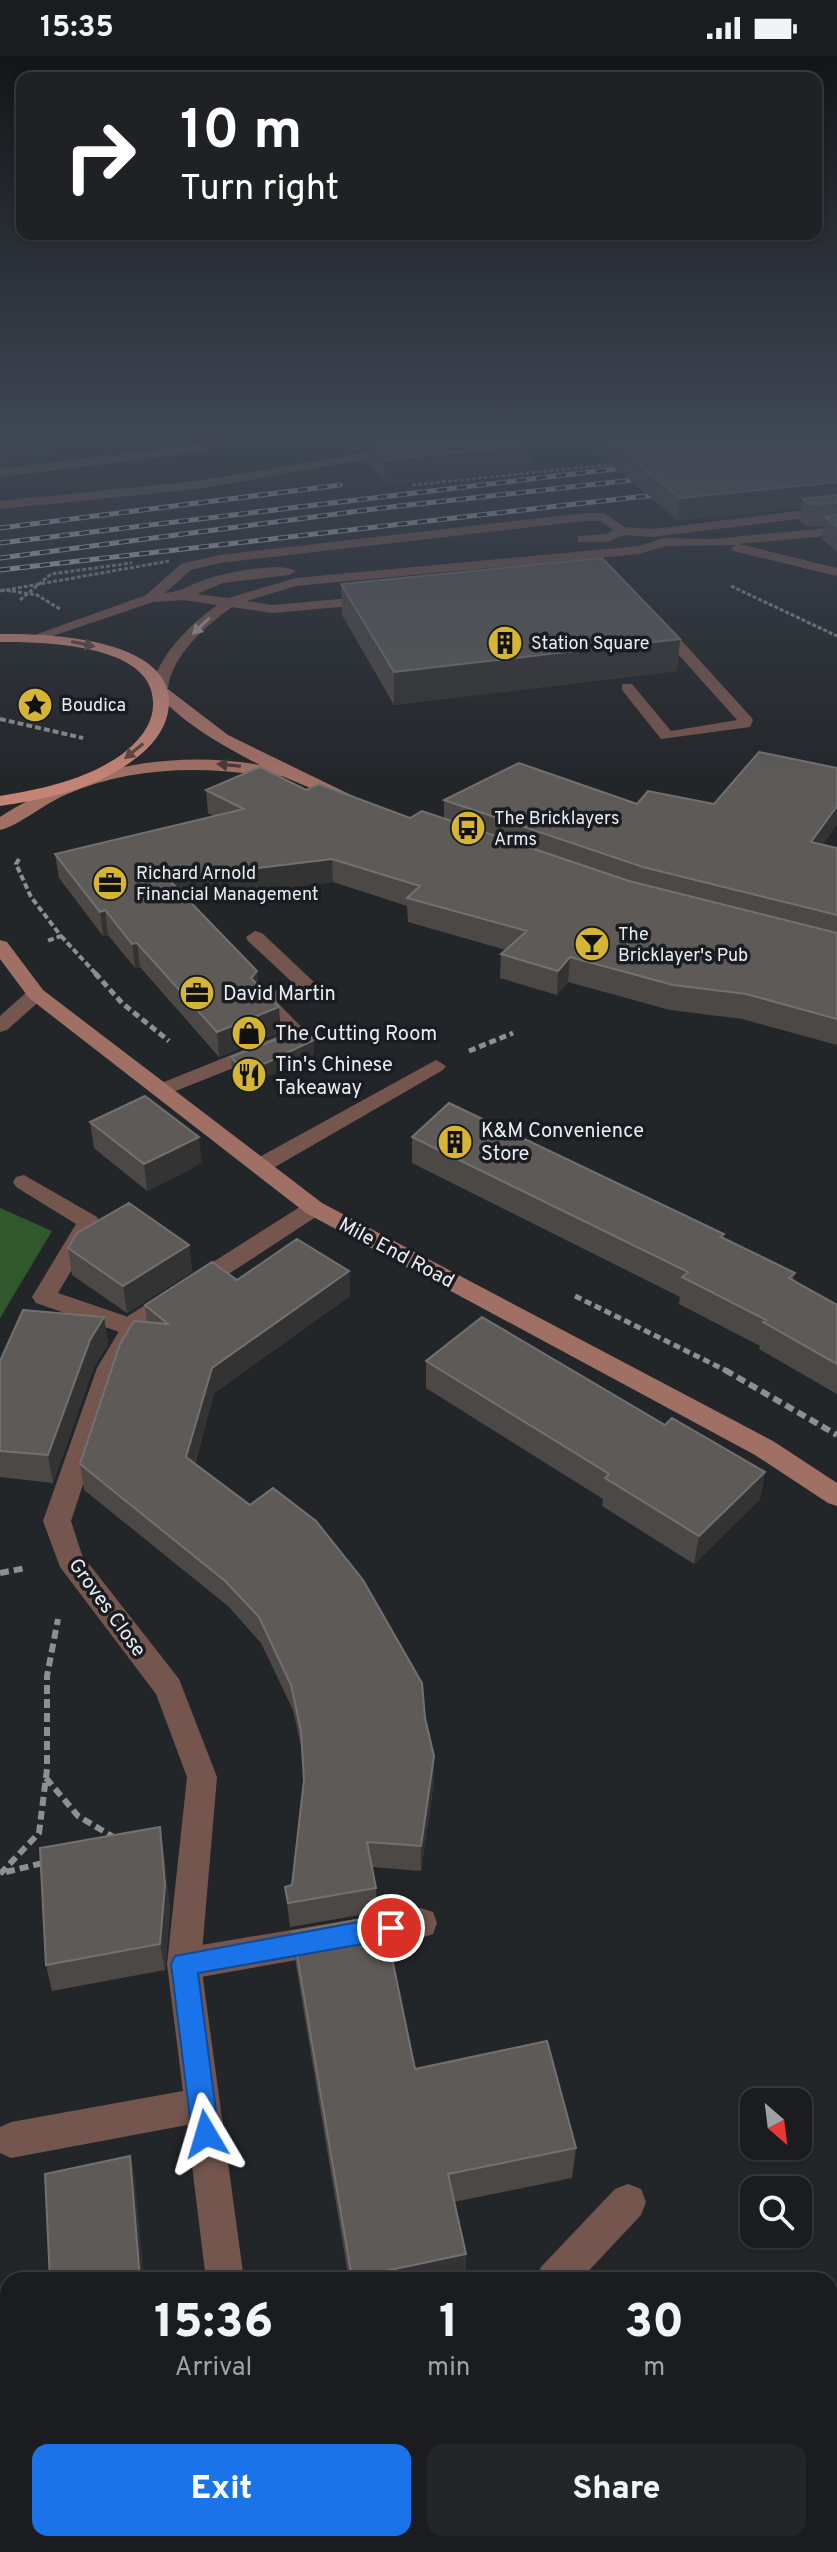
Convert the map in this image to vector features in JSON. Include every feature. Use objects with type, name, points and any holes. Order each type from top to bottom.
[{"type":"main road","points":[[0,626],[36,637]]},
{"type":"main road","points":[[0,638],[36,637],[81,643],[128,657],[143,667],[160,688],[162,706],[158,723],[141,746],[115,765],[70,786],[0,801]]},
{"type":"street","points":[[151,598],[186,567],[219,559],[302,549]]},
{"type":"street","points":[[184,596],[198,584],[222,578],[506,549]]},
{"type":"street","points":[[370,806],[306,781],[199,724],[178,708],[160,688],[162,675],[177,650],[204,621],[229,603],[296,582],[623,549]]},
{"type":"street","points":[[740,549],[837,572]]},
{"type":"street","points":[[36,637],[151,598],[184,596],[272,609],[393,598]]},
{"type":"street","points":[[627,687],[667,736],[744,724],[745,720],[649,613]]},
{"type":"street","points":[[0,825],[70,786],[171,764],[241,766],[306,781]]},
{"type":"street","points":[[161,1090],[299,1035],[265,1001],[305,983],[255,937]]},
{"type":"street","name":"Mile End Road","points":[[0,946],[36,994],[314,1208],[764,1448],[837,1496]]},
{"type":"street","points":[[0,1026],[36,994]]},
{"type":"street","points":[[260,1166],[436,1066]]},
{"type":"street","points":[[24,1182],[89,1222],[44,1297],[134,1328]]},
{"type":"street","name":"Groves Close","points":[[224,2272],[184,1964],[202,1777],[169,1688],[70,1559],[57,1521],[109,1368],[137,1322],[314,1208]]},
{"type":"street","points":[[184,1964],[421,1923]]},
{"type":"street","points":[[11,2140],[202,2105]]},
{"type":"street","points":[[562,2272],[628,2202]]},
{"type":"path","points":[[1,590],[169,561]]},
{"type":"path","points":[[1,590],[37,595],[60,609]]},
{"type":"path","points":[[743,592],[837,636]]},
{"type":"path","points":[[61,936],[122,1003],[206,1070]]},
{"type":"path","points":[[566,1292],[705,1358],[837,1435]]},
{"type":"path","points":[[3,1873],[39,1833],[46,1778],[47,1676],[70,1559]]},
{"type":"path","points":[[46,1778],[78,1816],[136,1851],[195,1846]]},
{"type":"path","points":[[3,1873],[57,1859]]},
{"type":"green space","points":[[0,1208],[52,1231],[0,1318]]},
{"type":"building","points":[[602,558],[680,639],[394,672],[341,584]]},
{"type":"building","points":[[759,752],[837,768],[837,806],[811,842],[837,848],[837,915],[643,867],[444,800],[519,763],[637,804],[648,791],[714,804]]},
{"type":"building","points":[[260,767],[306,790],[319,784],[410,818],[422,811],[629,881],[837,933],[837,1019],[746,994],[673,985],[570,957],[558,971],[501,954],[527,931],[407,898],[420,886],[332,859],[168,879],[257,971],[251,978],[279,1007],[217,1032],[137,943],[132,944],[105,910],[100,912],[55,854],[244,809],[206,790]]},
{"type":"building","points":[[303,1029],[314,1040],[245,1073],[231,1057]]},
{"type":"building","points":[[145,1096],[199,1137],[144,1164],[90,1122]]},
{"type":"building","points":[[449,1103],[724,1234],[721,1237],[795,1273],[789,1278],[837,1305],[837,1364],[763,1322],[766,1320],[682,1277],[688,1272],[412,1137]]},
{"type":"building","points":[[129,1203],[189,1245],[123,1286],[68,1248],[77,1233]]},
{"type":"building","points":[[297,1239],[349,1271],[212,1368],[186,1457],[250,1505],[273,1488],[316,1521],[363,1580],[422,1683],[425,1718],[434,1756],[421,1846],[367,1842],[376,1888],[288,1903],[285,1887],[292,1885],[304,1780],[301,1731],[291,1685],[259,1617],[225,1581],[80,1464],[120,1344],[134,1321],[168,1324],[145,1305],[212,1262],[237,1280]]},
{"type":"building","points":[[23,1310],[104,1317],[90,1340],[48,1455],[0,1451],[0,1361]]},
{"type":"building","points":[[482,1317],[665,1425],[672,1418],[765,1472],[699,1536],[605,1478],[609,1474],[426,1361]]},
{"type":"building","points":[[160,1827],[165,1885],[160,1944],[46,1965],[40,1848]]},
{"type":"building","points":[[383,1915],[415,2069],[547,2041],[576,2148],[448,2174],[466,2254],[380,2272],[351,2272],[293,1932]]},
{"type":"building","points":[[130,2156],[139,2272],[50,2272],[45,2174]]},
{"type":"railway","points":[[0,558],[65,549]]},
{"type":"railway","points":[[0,570],[179,549]]},
{"type":"place","name":"Station Square","points":[[505,643]]},
{"type":"place","name":"Boudica","points":[[35,705]]},
{"type":"place","name":"The Bricklayers Arms","points":[[468,828]]},
{"type":"place","name":"Richard Arnold Financial Management","points":[[110,883]]},
{"type":"place","name":"The Bricklayer's Pub","points":[[592,944]]},
{"type":"place","name":"David Martin","points":[[197,993]]},
{"type":"place","name":"The Cutting Room","points":[[249,1033]]},
{"type":"place","name":"Tin's Chinese Takeaway","points":[[249,1075]]},
{"type":"place","name":"K&M Convenience Store","points":[[455,1142]]},
{"type":"route","points":[[206,2134],[184,1964],[391,1928]]}]
